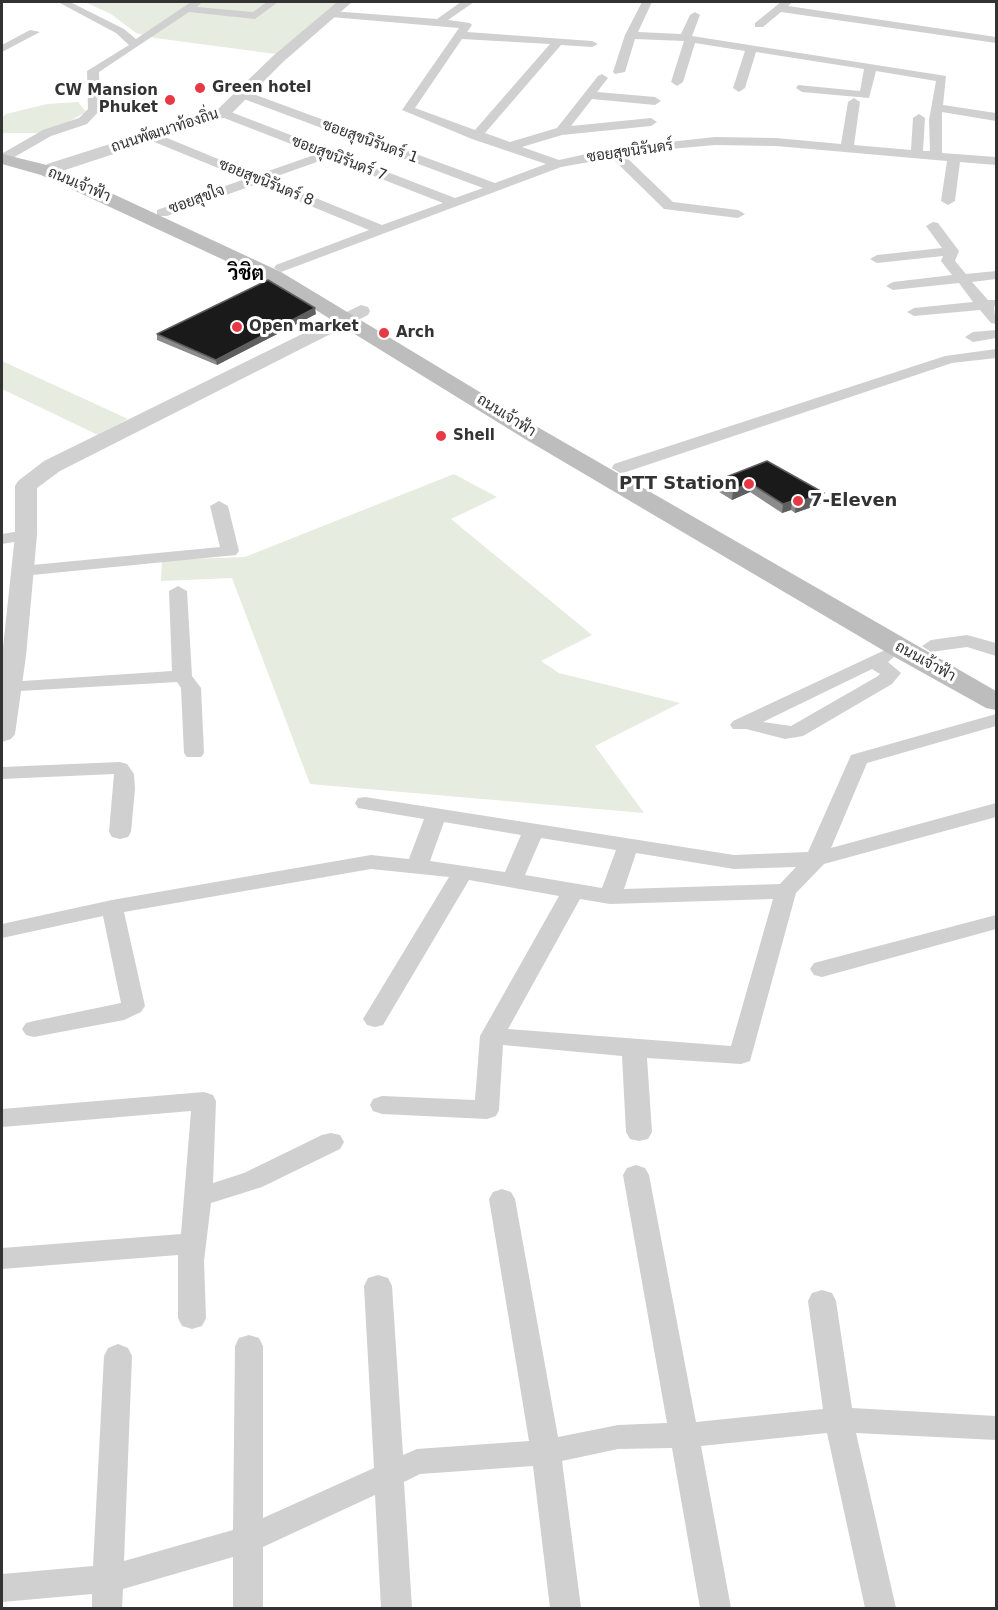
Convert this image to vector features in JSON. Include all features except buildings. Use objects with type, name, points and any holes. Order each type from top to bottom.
[{"type":"main road","name":"ถนนเจ้าฟ้า","points":[[3,157],[53,168],[162,213],[281,268],[533,434],[996,702]]},
{"type":"main road","name":"ถนนเจ้าฟ้า","points":[[3,157],[48,171],[217,247],[354,315],[996,684]]},
{"type":"street","points":[[63,2],[120,31],[136,45]]},
{"type":"street","points":[[3,157],[47,133],[83,121],[94,110],[93,71],[136,45],[192,5],[255,16],[273,2]]},
{"type":"street","name":"ถนนพัฒนาท้องถิ่น","points":[[53,168],[223,113],[279,59],[345,2]]},
{"type":"street","points":[[441,21],[456,8],[469,2]]},
{"type":"street","points":[[619,72],[631,35],[647,2]]},
{"type":"street","points":[[677,82],[692,12],[700,3]]},
{"type":"street","points":[[759,25],[780,5],[843,13],[996,40]]},
{"type":"street","points":[[331,14],[441,21],[466,25],[408,110],[558,164]]},
{"type":"street","points":[[2,49],[34,32]]},
{"type":"street","points":[[460,35],[592,45]]},
{"type":"street","points":[[631,35],[747,45],[805,77],[865,95],[871,66]]},
{"type":"street","points":[[476,136],[558,42]]},
{"type":"street","points":[[739,88],[747,45]]},
{"type":"street","points":[[805,77],[871,66],[942,78],[937,108],[936,156]]},
{"type":"street","points":[[561,131],[602,78]]},
{"type":"street","name":"ซอยสุขนิรันดร์ 1","points":[[245,94],[496,188]]},
{"type":"street","points":[[590,94],[655,101]]},
{"type":"street","points":[[847,148],[854,102]]},
{"type":"street","points":[[937,108],[996,117]]},
{"type":"street","name":"ซอยสุขนิรันดร์ 7","points":[[223,113],[456,203]]},
{"type":"street","points":[[917,154],[919,118]]},
{"type":"street","points":[[508,147],[561,131],[651,122]]},
{"type":"street","name":"ซอยสุขนิรันดร์ 8","points":[[151,136],[381,230]]},
{"type":"street","name":"ซอยสุขใจ","points":[[162,213],[368,141]]},
{"type":"street","name":"ซอยสุขนิรันดร์","points":[[281,268],[558,164],[613,152],[716,141],[776,142],[996,161]]},
{"type":"street","points":[[613,152],[669,206],[738,214]]},
{"type":"street","points":[[948,201],[954,157]]},
{"type":"street","points":[[933,226],[952,251]]},
{"type":"street","points":[[877,259],[952,251]]},
{"type":"street","points":[[952,251],[948,261],[961,279],[990,304],[996,320]]},
{"type":"street","points":[[893,286],[996,275]]},
{"type":"street","points":[[914,312],[990,304]]},
{"type":"street","points":[[2,734],[8,688],[8,657],[26,535],[26,486],[52,466],[354,315]]},
{"type":"street","points":[[973,337],[996,334]]},
{"type":"street","points":[[620,468],[950,359],[996,354]]},
{"type":"street","points":[[22,571],[230,551],[219,506]]},
{"type":"street","points":[[2,539],[26,535]]},
{"type":"street","points":[[178,591],[182,676],[191,688],[194,753]]},
{"type":"street","points":[[931,645],[967,641],[981,643],[996,650]]},
{"type":"street","points":[[873,662],[891,674],[885,680],[796,732],[784,733],[742,724],[873,662],[901,649]]},
{"type":"street","points":[[8,688],[182,676]]},
{"type":"street","points":[[492,1036],[634,1049],[741,1055],[786,891],[816,859],[858,759],[996,720]]},
{"type":"street","points":[[2,773],[120,768],[124,774],[125,789],[120,832]]},
{"type":"street","points":[[365,803],[734,862],[816,859],[996,810]]},
{"type":"street","points":[[417,866],[436,814]]},
{"type":"street","points":[[512,880],[533,831]]},
{"type":"street","points":[[610,897],[628,845]]},
{"type":"street","points":[[2,931],[112,907],[371,862],[463,872],[610,897],[786,891]]},
{"type":"street","points":[[375,1019],[463,872]]},
{"type":"street","points":[[382,1105],[487,1110],[492,1036],[573,891]]},
{"type":"street","points":[[34,1029],[124,1012],[133,1006],[112,907]]},
{"type":"street","points":[[822,969],[996,922]]},
{"type":"street","points":[[634,1049],[639,1132]]},
{"type":"street","points":[[2,1118],[204,1101],[199,1197],[193,1243],[192,1318]]},
{"type":"street","points":[[199,1197],[254,1180],[331,1142]]},
{"type":"street","points":[[636,1175],[716,1608]]},
{"type":"street","points":[[502,1199],[546,1452],[566,1608]]},
{"type":"street","points":[[2,1259],[193,1243]]},
{"type":"street","points":[[378,1286],[397,1608]]},
{"type":"street","points":[[822,1301],[839,1420],[881,1608]]},
{"type":"street","points":[[248,1608],[249,1346]]},
{"type":"street","points":[[107,1608],[118,1356]]},
{"type":"street","points":[[2,1588],[109,1579],[249,1539],[417,1462],[546,1452],[618,1437],[685,1435],[839,1420],[996,1428]]},
{"type":"shaded area","points":[[85,2],[338,2],[276,54],[155,38],[136,33],[111,14]]},
{"type":"shaded area","points":[[78,102],[86,112],[61,126],[42,133],[2,133],[2,118],[6,114],[47,104]]},
{"type":"shaded area","points":[[2,361],[128,419],[98,435],[2,389]]},
{"type":"shaded area","points":[[454,474],[497,497],[451,519],[592,635],[541,661],[559,673],[680,703],[595,746],[644,813],[310,784],[232,578],[161,581],[162,560],[245,557]]},
{"type":"place","name":"Green hotel","points":[[200,88]]},
{"type":"place","name":"CW Mansion Phuket","points":[[170,100]]},
{"type":"place","name":"Open market","points":[[237,327]]},
{"type":"place","name":"Arch","points":[[384,333]]},
{"type":"place","name":"Shell","points":[[441,436]]},
{"type":"place","name":"PTT Station","points":[[749,484]]},
{"type":"place","name":"7-Eleven","points":[[798,501]]},
{"type":"district","name":"วิชิต","points":[[246,275]]}]
